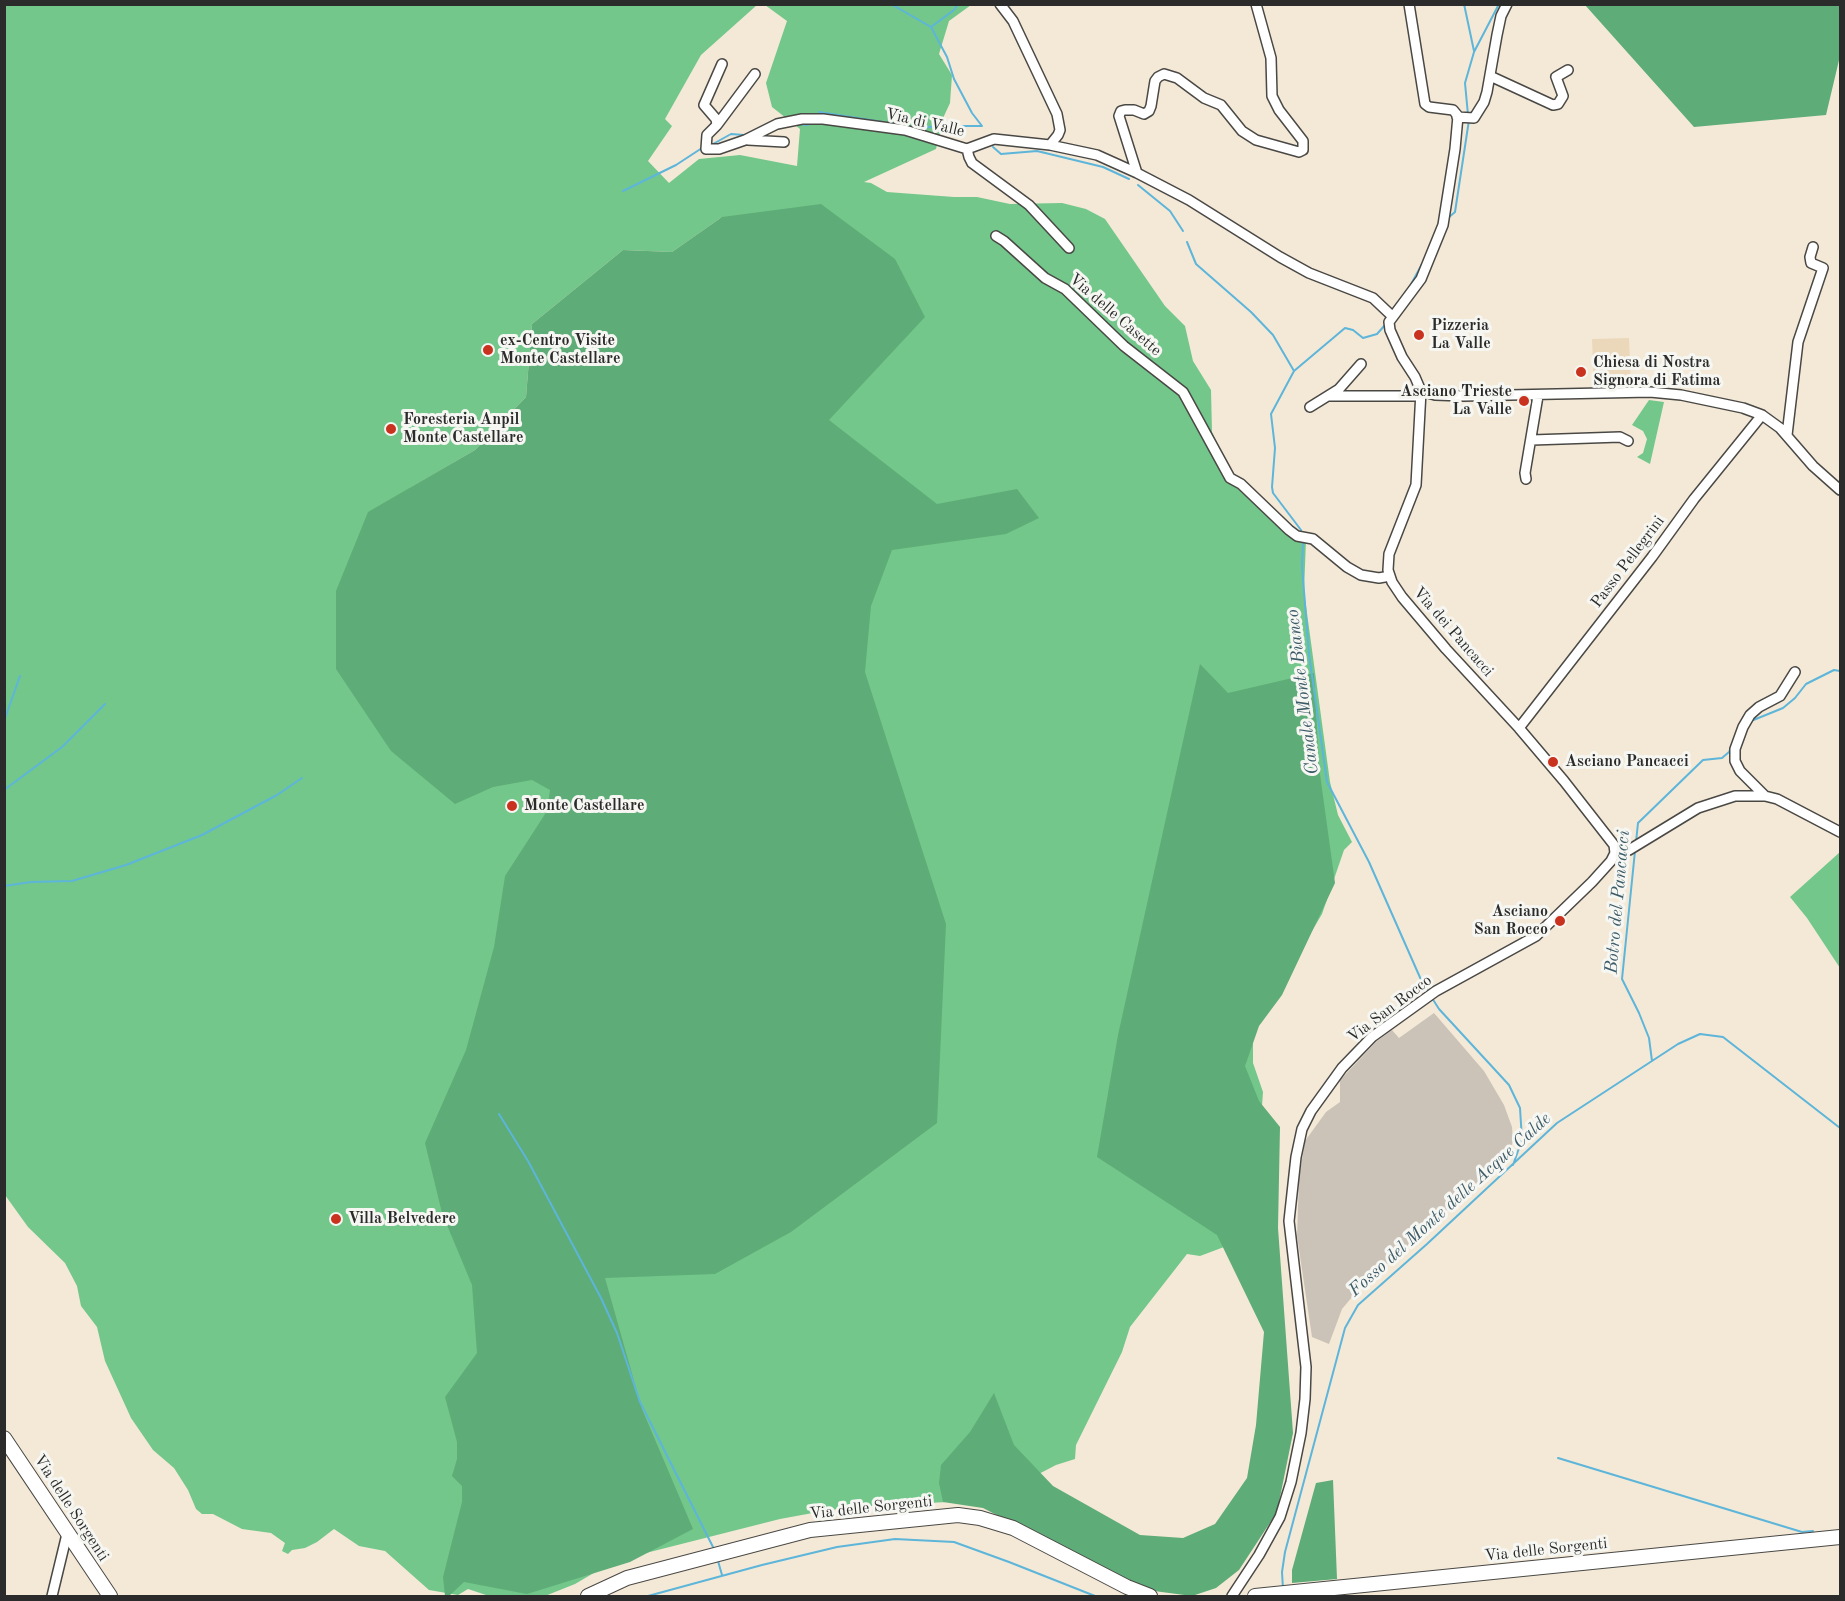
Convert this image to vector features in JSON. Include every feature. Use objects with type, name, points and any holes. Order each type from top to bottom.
[{"type":"main road","name":"Via delle Sorgenti","points":[[4,1438],[110,1596]]},
{"type":"main road","name":"Via delle Sorgenti","points":[[588,1596],[638,1574],[810,1530],[958,1515],[980,1518],[1013,1528],[1127,1587],[1150,1596]]},
{"type":"main road","name":"Via delle Sorgenti","points":[[1255,1596],[1296,1592],[1333,1592],[1840,1537]]},
{"type":"street","points":[[1000,4],[1013,21],[1057,114],[1060,130],[1050,145]]},
{"type":"street","points":[[1137,173],[1119,116],[1121,111],[1125,110],[1134,110],[1144,114],[1149,111],[1155,81],[1158,76],[1164,74],[1177,78],[1204,98],[1221,105],[1242,131],[1256,140],[1299,152],[1303,150],[1303,141],[1279,111],[1272,96],[1271,58],[1256,4]]},
{"type":"street","points":[[1409,4],[1425,104],[1429,107],[1453,110],[1460,117],[1473,118],[1484,102],[1501,16],[1507,4]]},
{"type":"street","points":[[717,125],[716,119],[704,105],[722,64]]},
{"type":"street","points":[[1490,76],[1553,105],[1558,104],[1563,96],[1556,77],[1568,69]]},
{"type":"street","points":[[717,125],[755,74]]},
{"type":"street","points":[[1390,576],[1389,554],[1416,485],[1421,394],[1390,330],[1390,313],[1419,283],[1443,225],[1460,117]]},
{"type":"street","name":"Via di Valle","points":[[717,125],[707,135],[706,149],[719,149],[746,140],[777,124],[802,118],[905,130],[967,149],[994,139],[1050,145],[1097,155],[1189,200],[1309,273],[1366,294],[1390,313]]},
{"type":"street","points":[[746,140],[784,142]]},
{"type":"street","name":"Via delle Casette","points":[[967,149],[972,163],[1029,205],[1069,248]]},
{"type":"street","name":"Via delle Casette","points":[[996,236],[1045,278],[1065,289],[1124,346],[1183,392],[1230,478],[1241,484],[1288,530],[1297,536],[1308,537],[1358,573],[1374,577],[1390,576]]},
{"type":"street","points":[[1787,435],[1798,342],[1822,268],[1811,263],[1810,257],[1814,246]]},
{"type":"street","points":[[1310,407],[1345,384],[1360,364]]},
{"type":"street","points":[[1330,396],[1671,394],[1743,408],[1762,415],[1787,435],[1803,456],[1840,490]]},
{"type":"street","points":[[1526,479],[1525,473],[1538,396]]},
{"type":"street","name":"Passo Pellegrini","points":[[1519,728],[1652,557],[1694,499],[1762,415]]},
{"type":"street","points":[[1532,440],[1620,437],[1628,441]]},
{"type":"street","name":"Via dei Pancacci","points":[[1390,576],[1399,593],[1446,649],[1519,728],[1591,815],[1614,845],[1616,853]]},
{"type":"street","points":[[1765,795],[1736,765],[1735,749],[1750,715],[1759,707],[1780,696],[1796,672]]},
{"type":"street","points":[[1616,853],[1629,850],[1687,814],[1708,804],[1736,796],[1765,795],[1798,808],[1840,832]]},
{"type":"street","name":"Via San Rocco","points":[[1232,1596],[1280,1517],[1291,1482],[1301,1433],[1306,1367],[1289,1221],[1294,1170],[1302,1129],[1320,1096],[1351,1057],[1372,1037],[1424,999],[1536,936],[1598,875],[1616,853]]},
{"type":"street","points":[[52,1596],[67,1534]]},
{"type":"shaded area","points":[[1629,338],[1631,386],[1594,388],[1592,339]]},
{"type":"shaded area","points":[[1434,1013],[1484,1071],[1504,1105],[1512,1127],[1513,1142],[1506,1157],[1497,1166],[1358,1290],[1342,1309],[1329,1344],[1312,1337],[1297,1236],[1299,1178],[1305,1141],[1326,1112],[1340,1102],[1340,1080],[1377,1041],[1392,1030],[1399,1038]]},
{"type":"green space","points":[[4,5],[757,5],[701,55],[665,119],[672,126],[648,161],[669,183],[699,159],[740,155],[797,166],[800,129],[772,107],[766,83],[787,21],[765,5],[971,5],[949,21],[939,54],[952,75],[950,103],[944,116],[936,149],[864,182],[871,183],[887,192],[977,197],[1010,204],[1062,203],[1086,209],[1105,219],[1165,306],[1185,326],[1193,361],[1211,390],[1212,432],[1223,455],[1230,484],[1283,529],[1306,540],[1304,591],[1330,782],[1338,815],[1352,842],[1344,850],[1322,914],[1253,1031],[1253,1063],[1263,1092],[1260,1134],[1224,1247],[1200,1256],[1187,1254],[1130,1327],[1122,1352],[1076,1445],[1075,1459],[1056,1465],[1031,1478],[947,1502],[829,1510],[780,1519],[634,1556],[604,1567],[575,1584],[545,1596],[489,1596],[468,1589],[458,1595],[429,1590],[385,1551],[359,1546],[334,1529],[317,1542],[305,1548],[292,1550],[288,1554],[282,1551],[285,1543],[271,1533],[242,1529],[213,1514],[202,1514],[196,1509],[188,1490],[174,1468],[153,1450],[131,1418],[105,1361],[97,1327],[81,1306],[77,1286],[65,1263],[28,1227],[5,1195]],"holes":[[[722,217],[416,510],[410,488],[475,450],[526,397],[532,324],[623,250],[672,252]]]},
{"type":"green space","points":[[1585,5],[1840,5],[1840,56],[1826,115],[1694,127]]},
{"type":"green space","points":[[821,204],[895,259],[925,317],[829,420],[937,504],[1017,489],[1039,518],[1006,534],[892,550],[871,606],[865,672],[946,924],[937,1123],[791,1232],[715,1274],[605,1278],[642,1409],[693,1529],[630,1562],[527,1594],[464,1582],[449,1596],[445,1596],[443,1577],[462,1502],[462,1486],[452,1476],[457,1459],[457,1442],[445,1397],[477,1353],[472,1285],[442,1213],[425,1143],[466,1050],[494,947],[505,876],[547,811],[550,790],[532,780],[493,787],[455,804],[391,751],[336,669],[336,591],[368,512],[475,450],[526,397],[532,324],[623,250],[672,252],[722,217]]},
{"type":"green space","points":[[1649,400],[1664,402],[1650,464],[1637,457],[1643,453],[1647,439],[1643,431],[1632,425]]},
{"type":"green space","points":[[1200,664],[1228,693],[1314,673],[1319,767],[1335,883],[1282,995],[1259,1026],[1245,1066],[1259,1101],[1280,1127],[1278,1228],[1293,1433],[1277,1512],[1239,1570],[1216,1588],[1192,1596],[1154,1591],[1075,1555],[983,1508],[943,1502],[939,1483],[941,1465],[970,1432],[994,1393],[1014,1445],[1053,1486],[1140,1535],[1183,1538],[1215,1524],[1247,1478],[1256,1425],[1264,1332],[1217,1235],[1097,1157],[1118,1035]]},
{"type":"green space","points":[[1840,852],[1840,968],[1807,918],[1790,897]]},
{"type":"green space","points":[[1333,1480],[1337,1579],[1292,1583],[1292,1570],[1316,1483]]},
{"type":"waterway","points":[[891,4],[931,27]]},
{"type":"waterway","points":[[931,27],[954,10],[958,4]]},
{"type":"waterway","points":[[1464,4],[1474,51]]},
{"type":"waterway","points":[[1468,115],[1465,83],[1474,52],[1499,4]]},
{"type":"waterway","points":[[931,27],[947,57],[954,79],[972,113],[982,126]]},
{"type":"waterway","points":[[819,112],[896,124]]},
{"type":"waterway","name":"Canale Monte Bianco","points":[[1448,218],[1455,212],[1469,120]]},
{"type":"waterway","points":[[905,126],[925,128],[950,123],[956,126],[982,126]]},
{"type":"waterway","points":[[797,124],[808,125]]},
{"type":"waterway","points":[[713,144],[731,134],[744,135]]},
{"type":"waterway","points":[[993,147],[1001,154],[1037,151],[1103,167],[1129,179]]},
{"type":"waterway","points":[[623,191],[676,165],[702,148]]},
{"type":"waterway","points":[[1138,185],[1170,211],[1183,231]]},
{"type":"waterway","points":[[1187,242],[1196,264],[1251,312],[1273,335],[1294,371]]},
{"type":"waterway","name":"Canale Monte Bianco","points":[[1409,288],[1422,264]]},
{"type":"waterway","name":"Canale Monte Bianco","points":[[1393,309],[1402,297]]},
{"type":"waterway","name":"Canale Monte Bianco","points":[[1302,535],[1301,530],[1273,493],[1275,448],[1271,414],[1294,371],[1345,328],[1353,330],[1363,338],[1377,334],[1385,325]]},
{"type":"waterway","name":"Canale Monte Bianco","points":[[1303,541],[1302,566],[1309,654],[1327,782],[1369,862],[1429,993]]},
{"type":"waterway","name":"Botro del Pancacci","points":[[1751,721],[1783,708],[1806,684],[1834,670],[1840,671]]},
{"type":"waterway","points":[[4,721],[20,676]]},
{"type":"waterway","points":[[4,790],[62,747],[105,704]]},
{"type":"waterway","name":"Botro del Pancacci","points":[[1636,842],[1638,823],[1703,760],[1722,758],[1731,747]]},
{"type":"waterway","points":[[4,886],[31,882],[72,881],[126,865],[202,835],[277,795],[302,778]]},
{"type":"waterway","name":"Botro del Pancacci","points":[[1635,851],[1622,979],[1649,1038],[1652,1061]]},
{"type":"waterway","name":"Canale Monte Bianco","points":[[1432,998],[1439,1009],[1509,1085],[1520,1108],[1522,1140],[1513,1165]]},
{"type":"waterway","name":"Fosso del Monte delle Acque Calde","points":[[1283,1589],[1282,1572],[1285,1552],[1345,1328],[1358,1305],[1557,1123],[1678,1044],[1700,1034],[1723,1037],[1840,1128]]},
{"type":"waterway","points":[[499,1114],[528,1161],[601,1298],[617,1333],[640,1402],[713,1547]]},
{"type":"waterway","points":[[1558,1458],[1802,1532],[1813,1531]]},
{"type":"waterway","name":"Fosso del Monte delle Acque Calde","points":[[648,1596],[837,1547],[895,1539],[954,1542],[1095,1596]]},
{"type":"waterway","points":[[718,1561],[722,1575]]},
{"type":"place","name":"Pizzeria La Valle","points":[[1419,335]]},
{"type":"place","name":"ex-Centro Visite Monte Castellare","points":[[488,350]]},
{"type":"place","name":"Chiesa di Nostra Signora di Fatima","points":[[1581,372]]},
{"type":"place","name":"Asciano Trieste La Valle","points":[[1524,401]]},
{"type":"place","name":"Foresteria Anpil Monte Castellare","points":[[391,429]]},
{"type":"place","name":"Asciano Pancacci","points":[[1553,762]]},
{"type":"place","name":"Monte Castellare","points":[[512,806]]},
{"type":"place","name":"Asciano San Rocco","points":[[1560,921]]},
{"type":"place","name":"Villa Belvedere","points":[[336,1219]]}]
